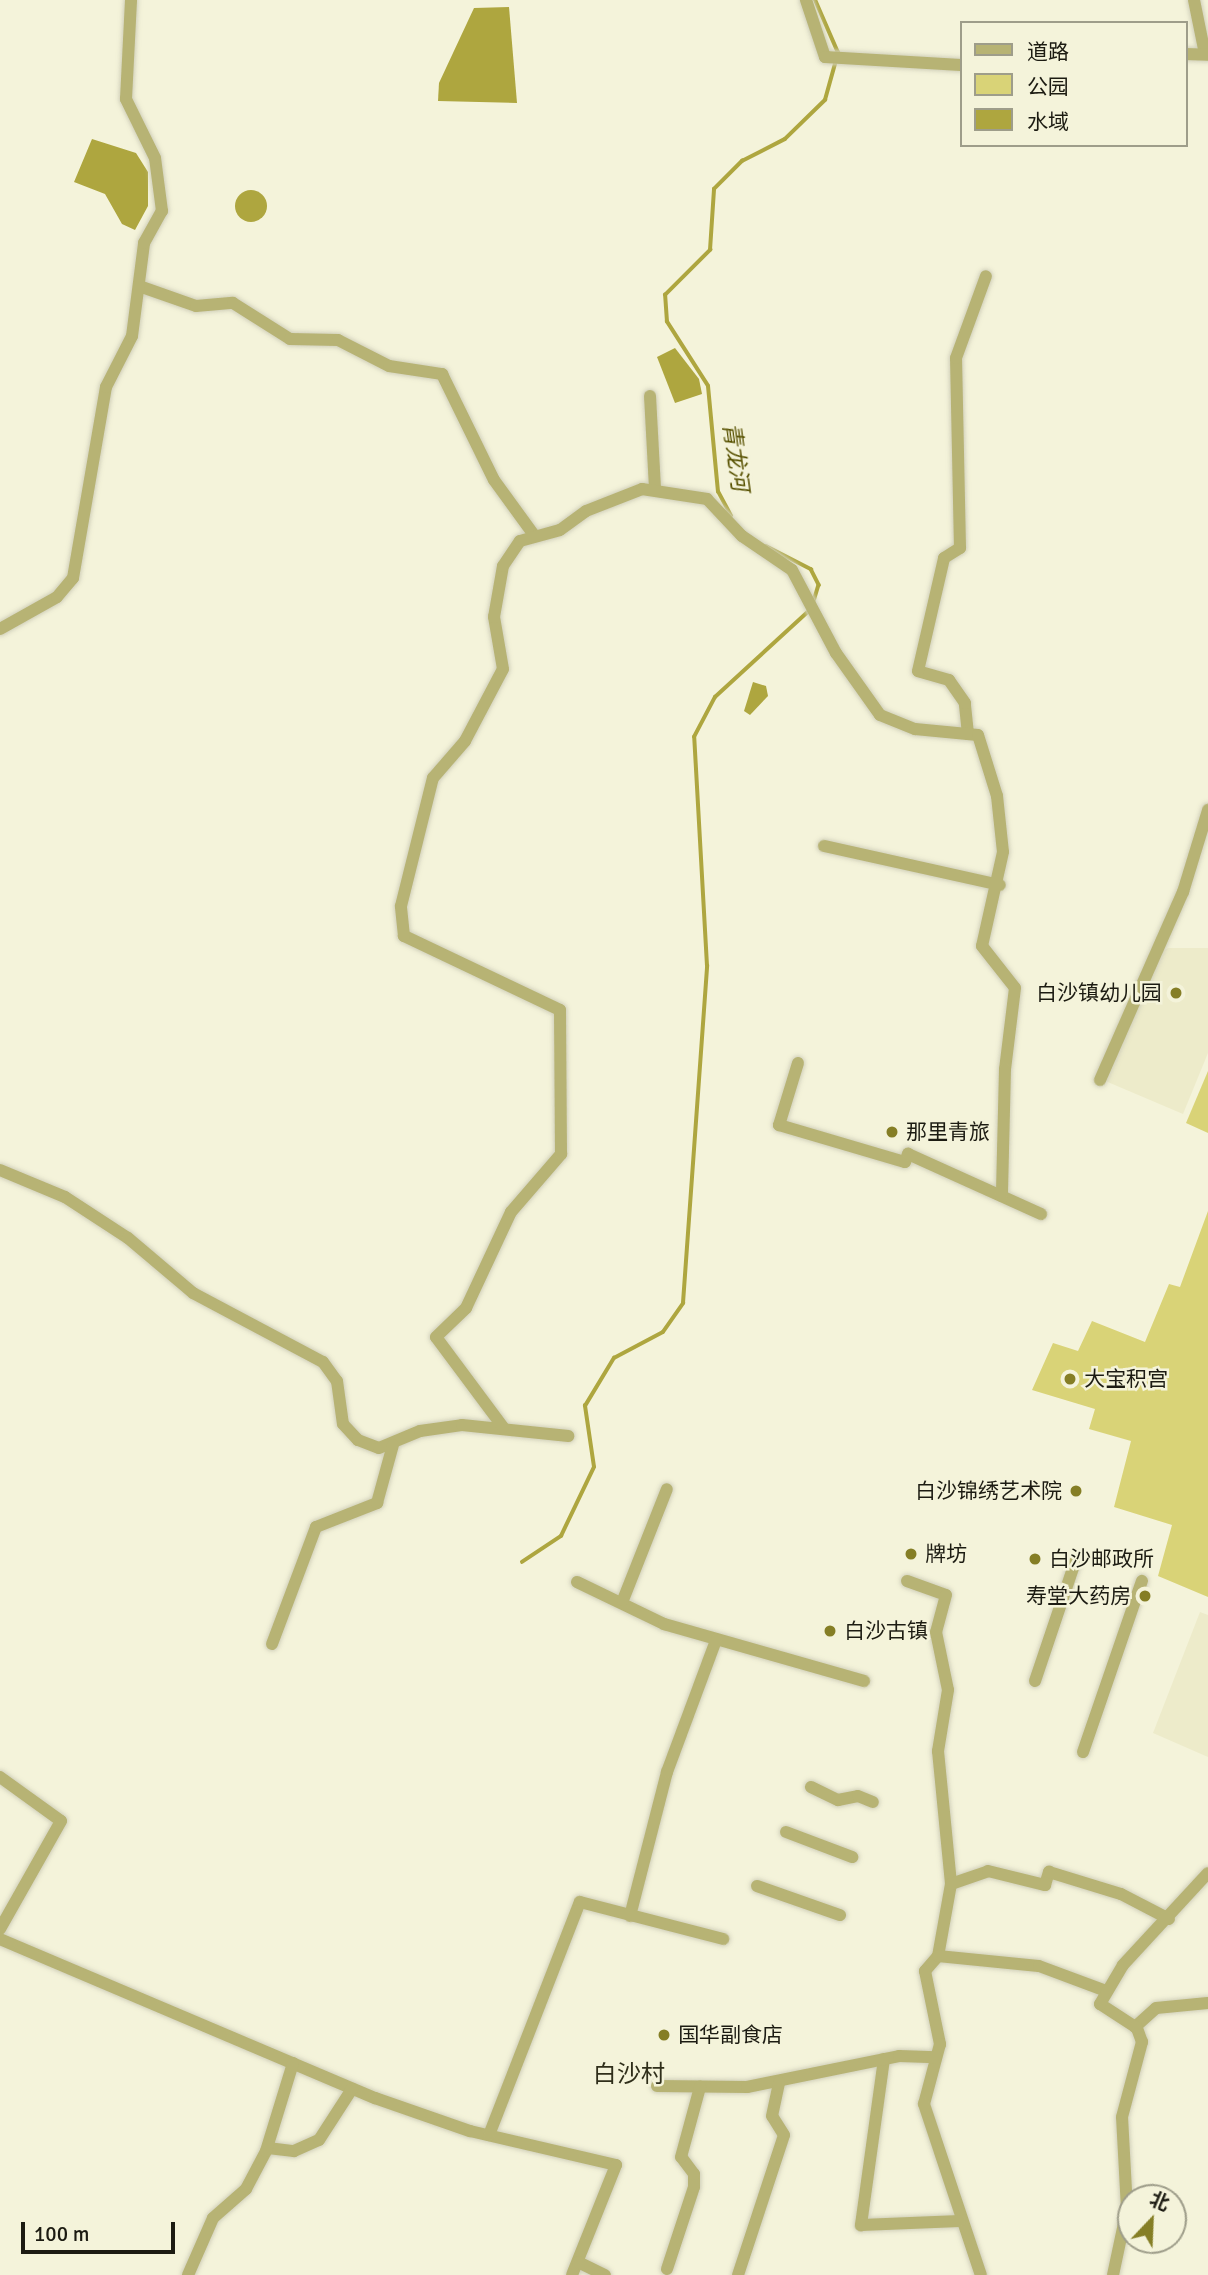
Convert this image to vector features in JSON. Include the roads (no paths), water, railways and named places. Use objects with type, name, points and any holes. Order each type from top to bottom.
[{"type":"street","points":[[0,629],[57,597],[73,578],[93,443],[109,380],[132,336],[144,243],[162,203],[155,158],[126,99],[131,0]]},
{"type":"street","points":[[806,0],[825,57],[960,65]]},
{"type":"street","points":[[1187,54],[1206,54],[1195,0]]},
{"type":"street","points":[[968,734],[965,703],[949,680],[918,671],[944,558],[960,548],[956,358],[986,276]]},
{"type":"street","points":[[139,286],[196,306],[233,303],[290,339],[338,340],[389,366],[442,374],[500,492],[534,535]]},
{"type":"street","points":[[650,396],[655,489]]},
{"type":"street","points":[[503,1427],[436,1337],[466,1308],[511,1212],[562,1151],[560,1010],[404,936],[401,906],[433,778],[466,741],[503,669],[494,617],[503,566],[514,546],[534,535],[655,489],[710,501],[742,536],[787,564],[819,613],[836,653],[880,715],[908,727],[978,735],[997,796],[1000,885],[982,946],[1015,988],[1005,1069],[1002,1196]]},
{"type":"street","points":[[1100,1080],[1183,892],[1208,814]]},
{"type":"street","points":[[824,846],[1000,885]]},
{"type":"street","points":[[797,1063],[779,1125],[905,1162],[908,1154],[1041,1214]]},
{"type":"street","points":[[0,1170],[65,1197],[128,1238],[193,1293],[323,1362],[337,1381],[346,1431],[368,1445],[393,1445],[420,1431],[503,1427],[568,1436]]},
{"type":"street","points":[[272,1644],[316,1527],[377,1503],[393,1445]]},
{"type":"street","points":[[623,1600],[667,1489]]},
{"type":"street","points":[[1035,1681],[1075,1562]]},
{"type":"street","points":[[906,1581],[946,1595],[936,1632],[948,1690],[937,1751],[951,1884],[938,1956],[925,1980],[939,2038],[925,2092],[926,2116],[953,2178],[960,2221],[981,2275]]},
{"type":"street","points":[[1083,1752],[1142,1581]]},
{"type":"street","points":[[577,1582],[623,1600],[652,1619],[716,1640],[863,1681]]},
{"type":"street","points":[[630,1916],[667,1772],[716,1640]]},
{"type":"street","points":[[0,1777],[55,1810],[61,1821],[0,1929]]},
{"type":"street","points":[[811,1787],[838,1800],[858,1796],[873,1802]]},
{"type":"street","points":[[786,1832],[852,1857]]},
{"type":"street","points":[[951,1884],[988,1871],[1045,1885],[1049,1872],[1121,1894],[1170,1919]]},
{"type":"street","points":[[1113,2275],[1127,2209],[1120,2147],[1142,2042],[1135,2027],[1100,2007],[1106,1991],[1208,1873]]},
{"type":"street","points":[[757,1886],[840,1915]]},
{"type":"street","points":[[489,2135],[580,1902],[723,1939]]},
{"type":"street","points":[[0,1939],[375,2098],[489,2135],[616,2165],[572,2275]]},
{"type":"street","points":[[938,1956],[1039,1966],[1106,1991]]},
{"type":"street","points":[[1135,2027],[1156,2008],[1208,2003]]},
{"type":"street","points":[[657,2086],[779,2083],[884,2059],[936,2057]]},
{"type":"street","points":[[884,2059],[861,2225],[960,2221]]},
{"type":"street","points":[[188,2275],[213,2218],[246,2189],[268,2148],[293,2063]]},
{"type":"street","points":[[738,2275],[785,2135],[772,2116],[779,2083]]},
{"type":"street","points":[[667,2269],[694,2187],[694,2174],[681,2157],[700,2087]]},
{"type":"street","points":[[268,2148],[295,2151],[319,2140],[354,2089]]},
{"type":"street","points":[[578,2262],[605,2275]]},
{"type":"water","points":[[509,7],[517,103],[438,101],[439,83],[474,8]]},
{"type":"water","points":[[92,139],[136,153],[148,172],[148,206],[135,230],[122,224],[105,194],[74,182]]},
{"type":"water","points":[[251,190],[263,194],[267,206],[263,218],[251,222],[239,218],[235,206],[239,194]]},
{"type":"water","points":[[675,348],[699,379],[702,394],[675,403],[657,357]]},
{"type":"water","points":[[753,682],[766,686],[768,696],[750,715],[744,711]]},
{"type":"waterway","name":"青龙河","points":[[731,516],[718,492],[708,386],[667,322],[665,295],[710,250],[714,189],[742,161],[785,139],[825,100],[838,53],[815,0]]},
{"type":"waterway","name":"青龙河","points":[[766,546],[811,569],[819,585],[813,605]]},
{"type":"waterway","points":[[522,1562],[561,1536],[594,1467],[585,1406],[614,1358],[663,1332],[683,1303],[707,966],[694,737],[715,697],[809,611]]},
{"type":"place","name":"白沙镇幼儿园","points":[[1176,993]]},
{"type":"place","name":"那里青旅","points":[[892,1132]]},
{"type":"place","name":"大宝积宫","points":[[1070,1379]]},
{"type":"place","name":"白沙锦绣艺术院","points":[[1076,1491]]},
{"type":"place","name":"牌坊","points":[[911,1554]]},
{"type":"place","name":"白沙邮政所","points":[[1035,1559]]},
{"type":"place","name":"寿堂大药房","points":[[1145,1596]]},
{"type":"place","name":"白沙古镇","points":[[830,1631]]},
{"type":"place","name":"国华副食店","points":[[664,2035]]},
{"type":"district","name":"白沙村","points":[[629,2075]]}]
